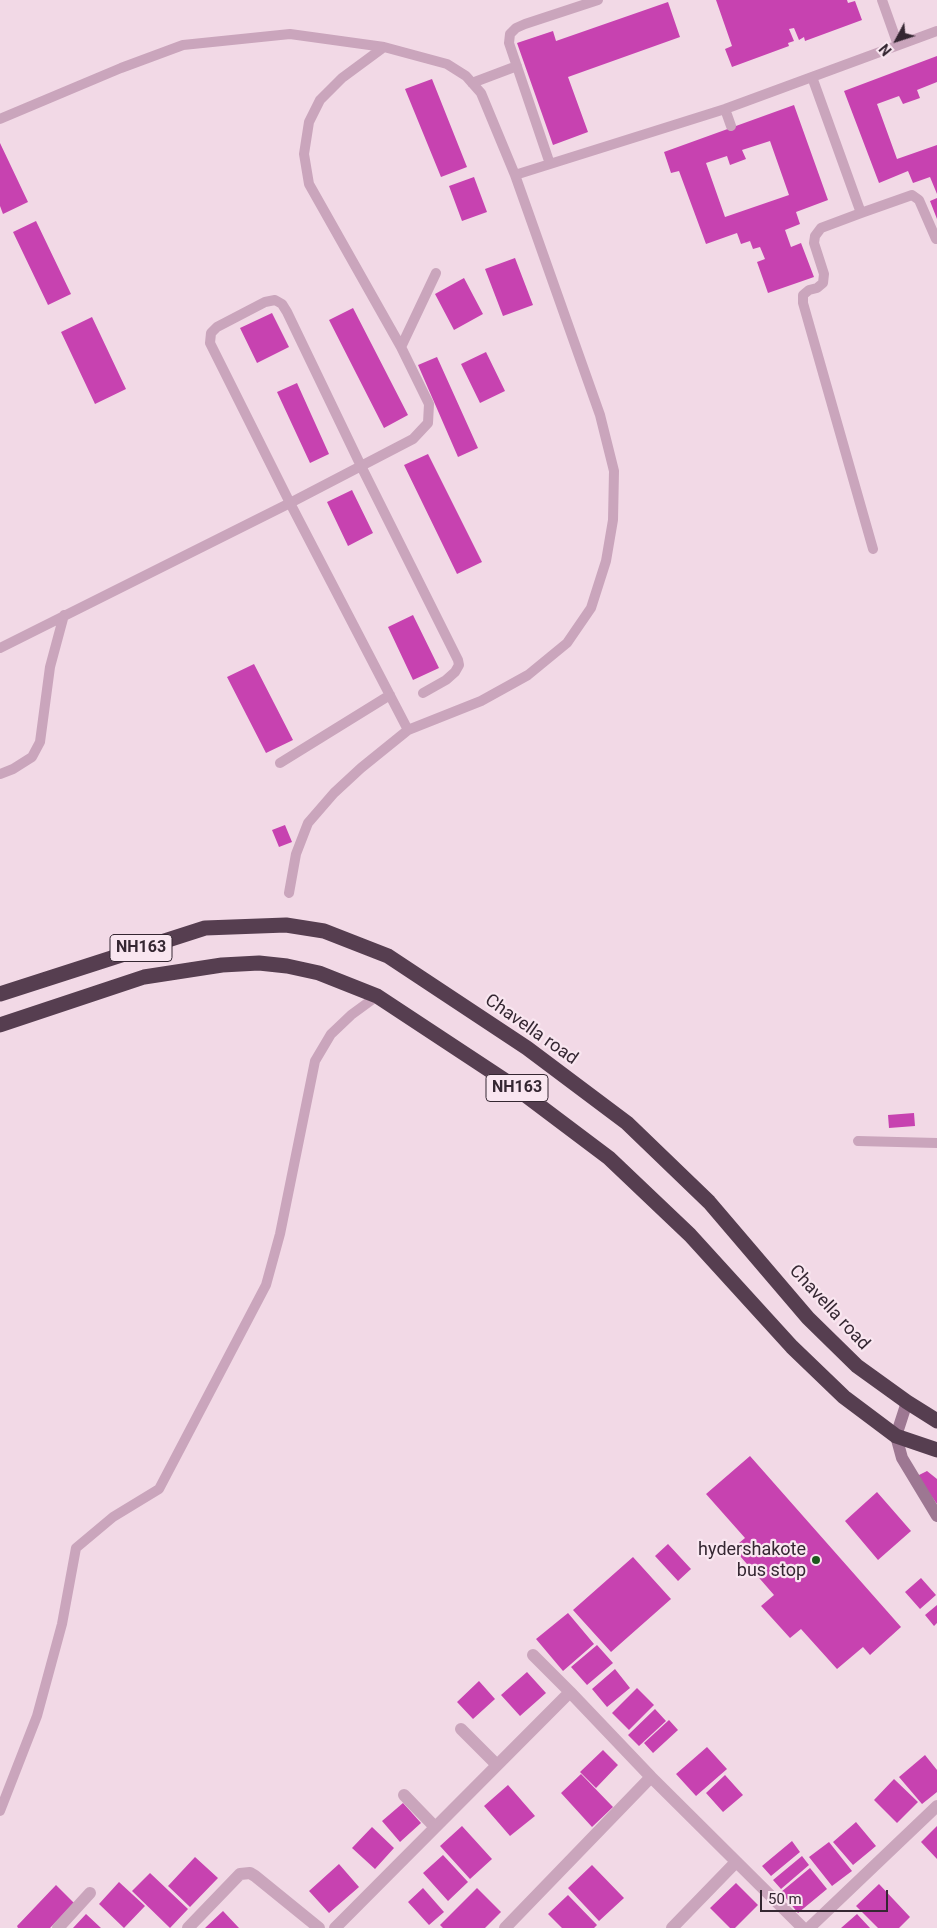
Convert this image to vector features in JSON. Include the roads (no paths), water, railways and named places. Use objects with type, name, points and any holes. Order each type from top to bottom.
[{"type":"highway","name":"Chavella road","points":[[0,994],[205,928],[286,925],[324,931],[388,956],[527,1048],[627,1123],[709,1202],[808,1318],[857,1366],[937,1421]]},
{"type":"highway","name":"NH163","points":[[0,1025],[144,977],[222,965],[260,963],[287,966],[319,973],[377,996],[512,1085],[610,1158],[690,1235],[792,1347],[844,1398],[896,1436],[937,1450]]},
{"type":"street","points":[[907,1402],[896,1436],[902,1458],[937,1516]]},
{"type":"street","points":[[533,1655],[651,1777],[803,1928]]},
{"type":"street","points":[[335,1928],[570,1692]]},
{"type":"street","points":[[461,1729],[497,1765]]},
{"type":"street","points":[[505,1928],[651,1777]]},
{"type":"street","points":[[404,1795],[435,1827]]},
{"type":"street","points":[[809,1928],[937,1806]]},
{"type":"street","points":[[672,1928],[736,1862]]},
{"type":"street","points":[[188,1928],[240,1874],[250,1873],[319,1928]]},
{"type":"street","points":[[58,1928],[90,1893]]},
{"type":"lane","points":[[550,164],[509,43],[510,34],[516,28],[598,0]]},
{"type":"lane","points":[[882,0],[898,45]]},
{"type":"lane","points":[[515,175],[725,109],[937,31]]},
{"type":"lane","points":[[0,119],[121,68],[183,45],[290,34],[384,47],[447,64],[466,76],[481,93],[515,175],[600,416],[614,471],[613,520],[606,561],[591,608],[567,644],[528,675],[481,701],[408,730],[361,768],[334,793],[308,823],[296,854],[289,893]]},
{"type":"lane","points":[[0,648],[414,439],[428,423],[429,404],[401,347],[309,184],[304,154],[309,122],[320,100],[342,78],[384,47]]},
{"type":"lane","points":[[472,83],[517,66]]},
{"type":"lane","points":[[812,77],[861,212]]},
{"type":"lane","points":[[725,109],[732,126]]},
{"type":"lane","points":[[873,549],[803,303],[803,295],[808,290],[817,288],[823,283],[824,274],[814,243],[815,236],[822,228],[861,212],[912,195],[919,200],[936,239]]},
{"type":"lane","points":[[401,347],[436,273]]},
{"type":"lane","points":[[408,730],[290,503],[210,343],[211,333],[217,327],[265,302],[275,300],[282,304],[458,660],[459,665],[455,672],[446,680],[424,693]]},
{"type":"lane","points":[[0,774],[13,769],[32,757],[40,742],[50,667],[64,615]]},
{"type":"lane","points":[[280,763],[390,695]]},
{"type":"lane","points":[[0,1811],[37,1716],[62,1624],[76,1548],[113,1517],[159,1489],[266,1284],[280,1234],[316,1061],[331,1034],[351,1015],[377,996]]},
{"type":"lane","points":[[858,1141],[937,1143]]},
{"type":"place","name":"hydershakote bus stop","points":[[816,1560]]}]
